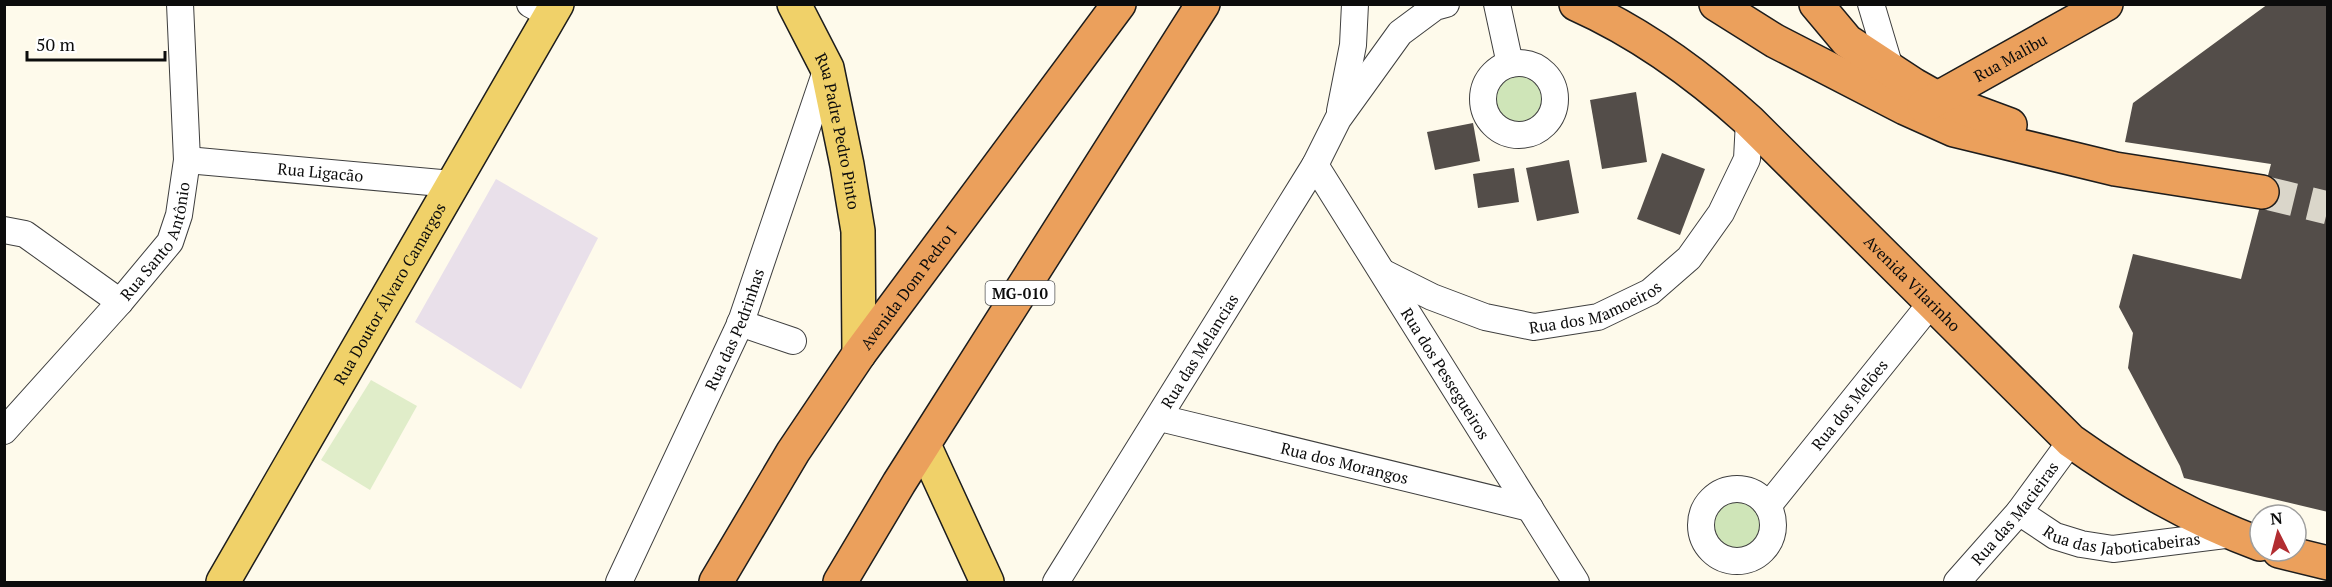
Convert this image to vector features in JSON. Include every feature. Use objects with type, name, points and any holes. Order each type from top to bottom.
[{"type":"highway","name":"Avenida Dom Pedro I","points":[[716,582],[793,452],[859,354],[1119,4]]},
{"type":"highway","name":"MG-010","points":[[840,582],[905,474],[931,459],[1203,4]]},
{"type":"highway","name":"Avenida Vilarinho","points":[[1576,4],[1652,44],[1707,83],[1749,120],[2072,441],[2133,481],[2246,539]]},
{"type":"highway","points":[[1716,4],[1775,41],[1926,105],[2049,139],[2078,159],[2115,169],[2262,192]]},
{"type":"highway","points":[[1816,4],[1847,41],[1891,71],[1926,105]]},
{"type":"highway","name":"Rua Malibu","points":[[1926,105],[2106,4]]},
{"type":"highway","points":[[2308,558],[2328,563]]},
{"type":"main road","name":"Rua Padre Pedro Pinto","points":[[794,4],[827,68],[850,181],[858,231],[859,354]]},
{"type":"main road","name":"Rua Doutor Álvaro Camargos","points":[[223,582],[452,184],[546,8]]},
{"type":"main road","name":"Rua Padre Pedro Pinto","points":[[859,265],[868,284],[877,294],[897,300]]},
{"type":"main road","points":[[931,459],[987,582]]},
{"type":"street","name":"Rua Santo Antônio","points":[[4,431],[120,302],[170,242],[179,215],[187,160],[180,4]]},
{"type":"street","name":"Rua das Melancias","points":[[1338,119],[1353,45],[1355,4]]},
{"type":"street","name":"Rua das Melancias","points":[[1056,582],[1160,418],[1315,165],[1338,119],[1400,33],[1435,7],[1446,4]]},
{"type":"street","points":[[1497,4],[1510,64]]},
{"type":"street","points":[[1871,4],[1891,71]]},
{"type":"street","name":"Rua das Pedrinhas","points":[[619,582],[740,324],[827,68]]},
{"type":"street","name":"Rua dos Mamoeiros","points":[[1384,273],[1432,297],[1485,317],[1534,327],[1598,317],[1650,292],[1689,258],[1721,213],[1747,159],[1749,120]]},
{"type":"street","points":[[1747,159],[1778,148]]},
{"type":"street","name":"Rua Ligacão","points":[[187,160],[452,184]]},
{"type":"street","name":"Rua dos Pessegueiros","points":[[1315,165],[1576,582]]},
{"type":"street","points":[[4,230],[25,234],[120,302]]},
{"type":"street","name":"Rua dos Melões","points":[[1768,506],[1932,302]]},
{"type":"street","points":[[740,324],[793,341]]},
{"type":"street","name":"Rua dos Morangos","points":[[1160,418],[1530,508]]},
{"type":"street","name":"Rua das Macieiras","points":[[1957,582],[2019,512],[2072,441]]},
{"type":"street","name":"Rua das Jaboticabeiras","points":[[2019,512],[2055,536],[2081,544],[2113,549],[2246,539]]},
{"type":"shaded area","points":[[496,179],[598,238],[521,389],[415,322]]},
{"type":"green space","points":[[1514,71],[1524,71],[1539,79],[1545,88],[1547,99],[1545,110],[1539,119],[1524,127],[1514,127],[1503,122],[1496,115],[1491,104],[1491,94],[1496,83],[1503,76]]},
{"type":"green space","points":[[371,380],[417,406],[370,490],[321,460]]},
{"type":"green space","points":[[1732,499],[1744,499],[1758,507],[1766,521],[1764,538],[1758,547],[1744,555],[1732,555],[1715,543],[1710,533],[1710,521],[1722,504]]},
{"type":"building","points":[[2268,4],[2328,4],[2328,512],[2308,507],[2308,503],[2290,503],[2184,478],[2180,466],[2128,368],[2133,333],[2119,307],[2133,254],[2241,279],[2271,164],[2125,142],[2133,103]]},
{"type":"building","points":[[1636,92],[1647,162],[1602,169],[1590,100]]},
{"type":"building","points":[[1473,123],[1480,161],[1435,170],[1427,132]]},
{"type":"building","points":[[1662,153],[1705,169],[1680,235],[1637,219]]},
{"type":"building","points":[[1569,160],[1579,213],[1537,221],[1526,168]]},
{"type":"building","points":[[1514,168],[1519,202],[1478,208],[1473,174]]},
{"type":"tunnel","points":[[2262,192],[2328,208]]}]
